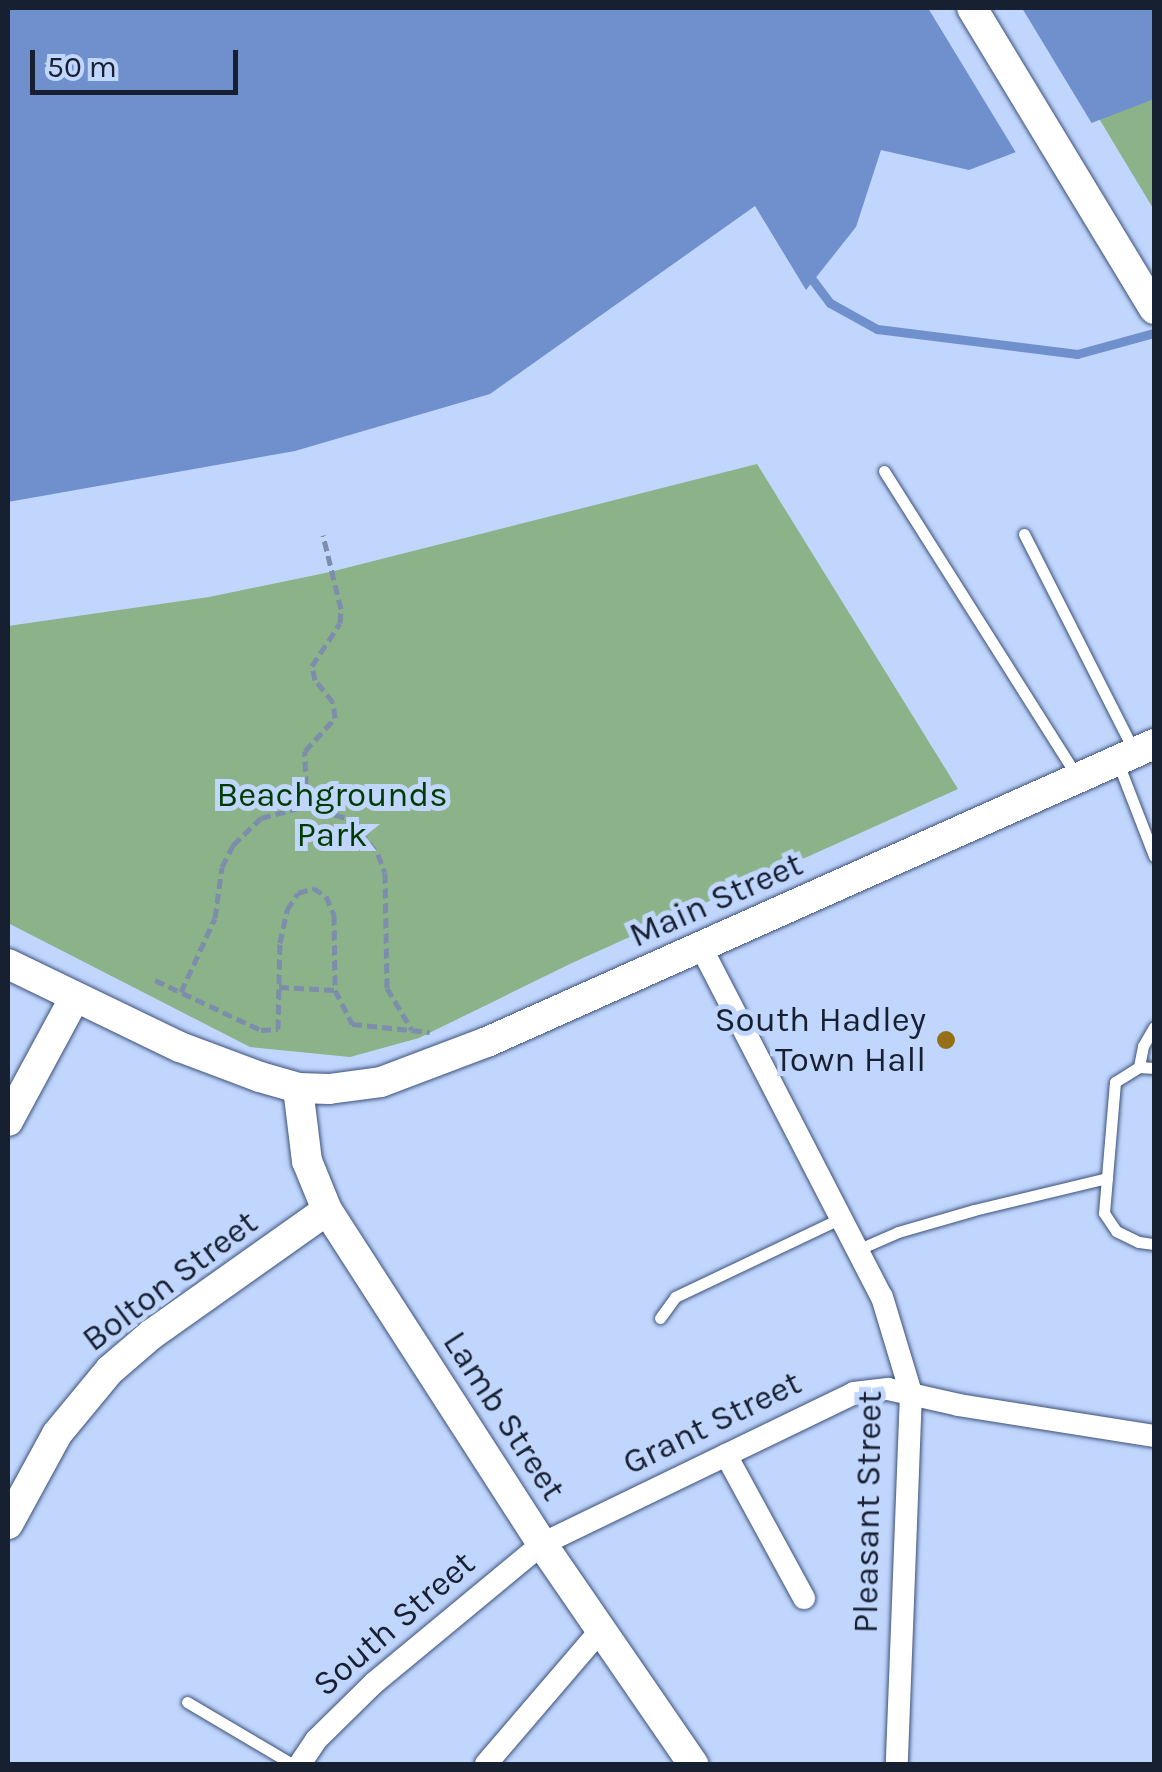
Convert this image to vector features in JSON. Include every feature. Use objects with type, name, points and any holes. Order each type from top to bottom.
[{"type":"main road","points":[[972,8],[1154,308]]},
{"type":"main road","name":"Main Street","points":[[298,1088],[356,1086],[417,1072],[1136,753]]},
{"type":"main road","points":[[8,964],[180,1048],[298,1088]]},
{"type":"main road","points":[[8,1121],[74,999]]},
{"type":"main road","name":"Lamb Street","points":[[298,1088],[307,1161],[327,1210],[542,1544],[693,1764]]},
{"type":"main road","name":"Bolton Street","points":[[8,1524],[56,1434],[110,1370],[152,1334],[327,1210]]},
{"type":"street","name":"Pleasant Street","points":[[701,947],[882,1297],[911,1393],[897,1764]]},
{"type":"street","name":"Grant Street","points":[[542,1544],[854,1393],[878,1388],[1154,1436]]},
{"type":"street","points":[[726,1455],[804,1598]]},
{"type":"street","name":"South Street","points":[[300,1764],[316,1740],[374,1682],[542,1544]]},
{"type":"street","points":[[486,1764],[601,1630]]},
{"type":"lane","points":[[884,471],[1079,780]]},
{"type":"lane","points":[[1024,534],[1136,753],[1154,856]]},
{"type":"lane","points":[[1139,1067],[1143,1046],[1154,1027]]},
{"type":"lane","points":[[1154,1068],[1139,1067],[1115,1082],[1104,1212],[1116,1231],[1154,1244]]},
{"type":"lane","points":[[857,1250],[898,1232],[974,1210],[1107,1178]]},
{"type":"lane","points":[[660,1318],[675,1297],[841,1218]]},
{"type":"lane","points":[[187,1702],[292,1764]]},
{"type":"path","points":[[322,809],[306,786],[305,751],[335,718],[333,702],[316,680],[312,666],[340,623],[341,608],[323,535]]},
{"type":"path","points":[[290,808],[306,786]]},
{"type":"path","points":[[180,992],[215,918],[222,898],[222,868],[233,845],[261,818],[290,808],[322,809],[350,819],[378,854],[386,873],[388,988],[412,1030]]},
{"type":"path","points":[[154,980],[261,1030],[278,1029],[287,910],[298,894],[312,888],[326,896],[334,915],[335,990],[352,1024],[434,1033]]},
{"type":"path","points":[[279,988],[335,990]]},
{"type":"green space","points":[[1154,8],[1154,210],[1050,37]]},
{"type":"green space","name":"Beachgrounds Park","points":[[757,464],[958,789],[572,963],[419,1038],[350,1057],[250,1047],[8,923],[8,626],[209,597],[330,572]]},
{"type":"water","points":[[8,8],[1154,8],[1154,99],[969,170],[881,150],[856,227],[806,290],[755,206],[490,394],[295,451],[8,502]]},
{"type":"pier","points":[[928,8],[1022,8],[1094,127],[1018,156]]},
{"type":"waterway","points":[[808,274],[830,303],[877,329],[1077,354],[1154,333]]},
{"type":"place","name":"South Hadley Town Hall","points":[[946,1040]]}]
